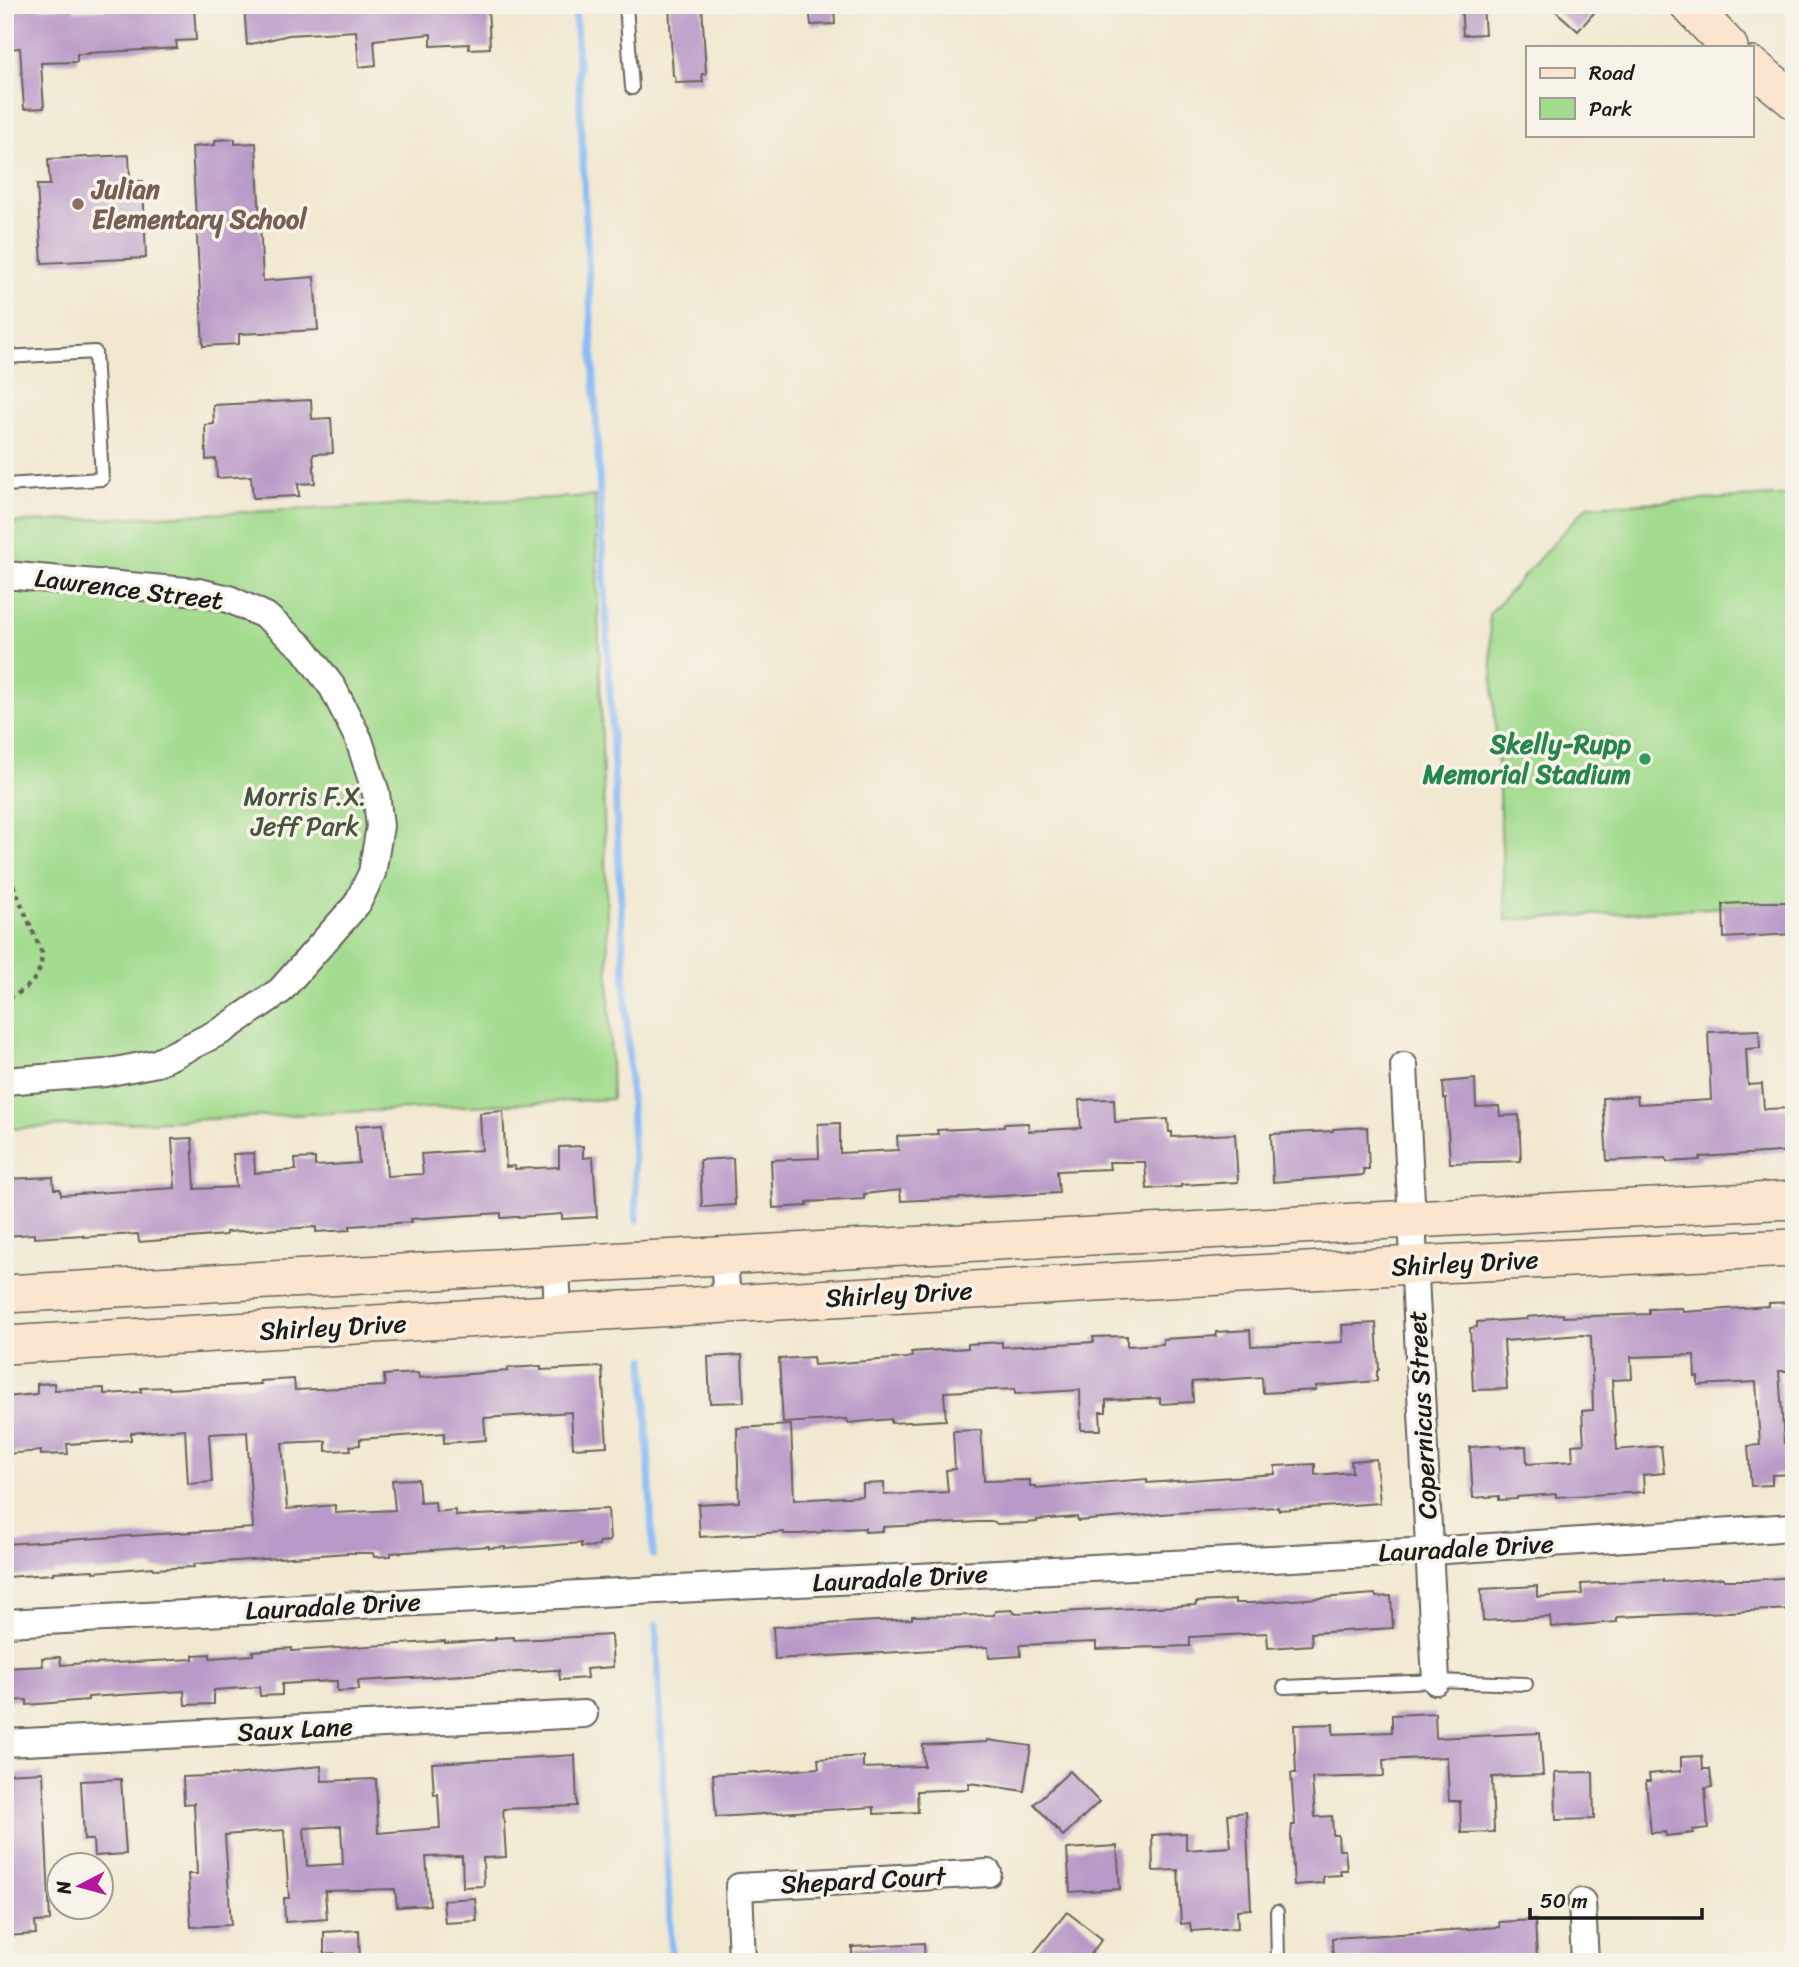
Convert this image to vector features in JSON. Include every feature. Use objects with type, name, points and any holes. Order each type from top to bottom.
[{"type":"street","points":[[1689,5],[1729,46]]},
{"type":"street","points":[[1754,68],[1794,100]]},
{"type":"street","name":"Lawrence Street","points":[[5,575],[198,592],[229,599],[266,616],[303,648],[333,688],[359,740],[376,793],[380,826],[372,873],[357,904],[280,990],[223,1030],[157,1063],[105,1073],[5,1081]]},
{"type":"street","name":"Copernicus Street","points":[[1404,1066],[1436,1681]]},
{"type":"street","name":"Shirley Drive","points":[[5,1294],[1794,1200]]},
{"type":"street","name":"Shirley Drive","points":[[5,1345],[1414,1265],[1794,1248]]},
{"type":"street","points":[[724,1256],[727,1304]]},
{"type":"street","points":[[556,1265],[558,1314]]},
{"type":"street","name":"Lauradale Drive","points":[[5,1623],[1430,1551],[1794,1527]]},
{"type":"street","name":"Saux Lane","points":[[5,1743],[584,1714]]},
{"type":"street","name":"Shepard Court","points":[[742,1962],[739,1887],[988,1873]]},
{"type":"street","points":[[1582,1902],[1585,1962]]},
{"type":"lane","points":[[626,5],[632,88]]},
{"type":"lane","points":[[5,358],[95,352],[102,479],[5,485]]},
{"type":"lane","points":[[1284,1687],[1436,1681],[1526,1684]]},
{"type":"lane","points":[[1277,1912],[1278,1962]]},
{"type":"path","points":[[5,866],[42,953],[42,966],[29,986],[5,1001]]},
{"type":"green space","name":"Skelly-Rupp Memorial Stadium","points":[[1794,495],[1794,903],[1506,920],[1489,614],[1587,506]]},
{"type":"green space","name":"Morris F.X. Jeff Park","points":[[595,496],[612,1099],[5,1129],[5,523]]},
{"type":"building","points":[[117,5],[194,5],[196,40],[176,41],[177,48],[77,54],[77,62],[41,63],[44,108],[24,109],[20,48],[5,49],[5,10],[74,7],[74,11],[117,8]]},
{"type":"building","points":[[244,5],[290,5],[290,10],[352,5],[488,5],[490,48],[469,49],[469,44],[431,46],[431,34],[374,40],[376,65],[359,67],[356,31],[289,35],[247,45]]},
{"type":"building","points":[[669,5],[702,5],[706,74],[702,74],[703,82],[676,83],[673,76]]},
{"type":"building","points":[[809,5],[834,5],[835,24],[811,25]]},
{"type":"building","points":[[1461,5],[1483,5],[1485,34],[1463,35]]},
{"type":"building","points":[[1549,5],[1601,5],[1578,31]]},
{"type":"building","points":[[235,139],[235,144],[256,143],[263,281],[314,277],[318,330],[239,334],[239,344],[203,346],[192,147],[215,145],[215,140]]},
{"type":"building","points":[[129,155],[130,182],[143,181],[146,258],[42,263],[37,185],[50,185],[48,159]]},
{"type":"building","points":[[311,400],[312,419],[331,418],[333,453],[313,454],[315,483],[298,484],[299,496],[253,498],[251,476],[217,478],[216,459],[206,460],[205,425],[214,424],[213,405]]},
{"type":"building","points":[[1794,902],[1794,934],[1724,938],[1723,904]]},
{"type":"building","points":[[1759,1030],[1760,1048],[1746,1049],[1748,1085],[1762,1084],[1764,1109],[1794,1108],[1794,1151],[1700,1157],[1700,1160],[1667,1162],[1666,1158],[1607,1161],[1603,1098],[1637,1096],[1638,1104],[1711,1100],[1708,1032]]},
{"type":"building","points":[[1475,1079],[1476,1107],[1499,1106],[1500,1116],[1519,1115],[1521,1161],[1450,1163],[1443,1082]]},
{"type":"building","points":[[1114,1099],[1115,1122],[1168,1119],[1172,1137],[1235,1134],[1238,1182],[1147,1189],[1145,1162],[1109,1162],[1110,1169],[1057,1171],[1059,1193],[901,1201],[900,1190],[864,1194],[864,1199],[807,1202],[807,1206],[773,1208],[771,1160],[819,1158],[818,1124],[840,1123],[840,1153],[898,1150],[897,1136],[938,1134],[937,1130],[1004,1127],[1004,1124],[1028,1123],[1029,1131],[1081,1128],[1079,1100]]},
{"type":"building","points":[[503,1111],[506,1167],[559,1167],[559,1147],[583,1146],[583,1158],[593,1157],[597,1217],[562,1219],[562,1214],[501,1218],[501,1213],[411,1219],[412,1222],[350,1226],[350,1230],[316,1232],[316,1227],[226,1232],[226,1235],[139,1242],[138,1234],[34,1238],[34,1234],[5,1236],[5,1179],[53,1177],[54,1189],[60,1189],[61,1195],[175,1188],[172,1139],[192,1138],[195,1189],[236,1187],[233,1154],[254,1153],[255,1173],[296,1170],[295,1159],[315,1158],[315,1166],[359,1163],[356,1126],[383,1124],[387,1176],[423,1174],[421,1154],[482,1150],[480,1113]]},
{"type":"building","points":[[1367,1127],[1369,1169],[1363,1169],[1364,1175],[1273,1182],[1271,1134]]},
{"type":"building","points":[[733,1158],[735,1205],[702,1207],[700,1160]]},
{"type":"building","points":[[1794,1302],[1794,1371],[1779,1371],[1784,1443],[1794,1443],[1794,1474],[1772,1475],[1772,1485],[1751,1486],[1748,1446],[1760,1445],[1756,1382],[1698,1385],[1694,1355],[1631,1357],[1632,1379],[1612,1380],[1617,1450],[1661,1446],[1664,1473],[1643,1475],[1644,1492],[1556,1497],[1556,1494],[1499,1500],[1499,1496],[1473,1498],[1470,1447],[1526,1446],[1527,1464],[1573,1461],[1572,1445],[1584,1444],[1582,1411],[1593,1410],[1591,1336],[1504,1341],[1507,1389],[1473,1390],[1470,1328],[1477,1327],[1477,1322],[1563,1314],[1563,1317],[1649,1314],[1649,1309],[1682,1308],[1683,1312]]},
{"type":"building","points":[[1376,1323],[1379,1370],[1377,1381],[1316,1386],[1316,1390],[1263,1393],[1262,1377],[1192,1382],[1193,1402],[1160,1404],[1160,1398],[1106,1400],[1106,1412],[1100,1412],[1101,1430],[1081,1430],[1080,1390],[1015,1394],[1015,1389],[944,1392],[946,1420],[891,1423],[891,1419],[848,1423],[847,1419],[783,1423],[779,1359],[813,1357],[814,1365],[906,1358],[912,1357],[911,1352],[968,1348],[968,1344],[1002,1342],[1002,1347],[1094,1342],[1093,1337],[1127,1336],[1127,1346],[1163,1344],[1163,1339],[1216,1336],[1216,1332],[1250,1330],[1251,1346],[1343,1342],[1342,1325]]},
{"type":"building","points":[[742,1355],[744,1402],[710,1403],[708,1357]]},
{"type":"building","points":[[541,1366],[541,1370],[602,1367],[607,1446],[573,1448],[571,1412],[484,1418],[486,1440],[444,1443],[444,1433],[360,1439],[360,1445],[350,1446],[351,1450],[326,1451],[326,1441],[282,1443],[287,1509],[335,1505],[335,1513],[395,1510],[392,1480],[418,1479],[420,1503],[435,1502],[436,1512],[455,1510],[456,1516],[608,1509],[610,1541],[599,1542],[599,1546],[581,1547],[581,1543],[505,1549],[489,1546],[391,1553],[391,1556],[374,1557],[373,1553],[348,1553],[194,1564],[194,1567],[53,1572],[5,1577],[5,1544],[253,1528],[247,1432],[209,1434],[212,1482],[188,1484],[185,1429],[131,1433],[131,1440],[67,1444],[68,1454],[41,1455],[41,1451],[5,1454],[5,1397],[37,1394],[37,1384],[54,1383],[55,1390],[104,1388],[104,1394],[141,1392],[141,1388],[261,1384],[260,1381],[294,1379],[295,1390],[385,1386],[384,1375],[418,1373],[419,1378]]},
{"type":"building","points":[[791,1425],[794,1500],[863,1496],[863,1484],[884,1483],[884,1495],[948,1492],[946,1470],[955,1469],[953,1431],[981,1430],[984,1481],[1030,1480],[1030,1486],[1036,1488],[1147,1479],[1147,1483],[1275,1474],[1275,1466],[1315,1464],[1315,1475],[1352,1472],[1351,1461],[1376,1459],[1380,1503],[1174,1513],[1078,1521],[1077,1517],[1026,1523],[979,1522],[883,1527],[883,1531],[865,1532],[865,1528],[800,1534],[784,1532],[700,1537],[698,1504],[739,1502],[737,1428]]},
{"type":"building","points":[[1794,1577],[1794,1609],[1617,1617],[1617,1622],[1551,1627],[1550,1617],[1483,1621],[1481,1589],[1537,1586],[1537,1597],[1582,1594],[1581,1584]]},
{"type":"building","points":[[1375,1594],[1376,1597],[1391,1596],[1393,1628],[1311,1633],[1312,1645],[1268,1648],[1267,1633],[1190,1637],[1190,1646],[1096,1649],[1096,1642],[1020,1645],[1021,1656],[989,1658],[988,1647],[775,1659],[773,1627],[912,1619],[912,1616],[994,1615],[995,1611],[1013,1610],[1014,1613],[1040,1613],[1196,1605],[1196,1602],[1235,1600],[1235,1603],[1251,1603]]},
{"type":"building","points":[[611,1635],[613,1667],[586,1669],[587,1678],[560,1680],[559,1670],[556,1670],[358,1681],[359,1690],[337,1691],[337,1681],[282,1684],[282,1695],[260,1696],[259,1687],[214,1690],[214,1704],[185,1705],[184,1691],[88,1697],[88,1700],[27,1705],[27,1700],[5,1701],[5,1668],[43,1666],[42,1658],[60,1657],[61,1665],[94,1664],[193,1659],[193,1655],[210,1654],[210,1658],[253,1655],[253,1651],[292,1648],[292,1651],[514,1637],[514,1640]]},
{"type":"building","points":[[1435,1713],[1436,1738],[1540,1733],[1543,1775],[1492,1777],[1494,1832],[1461,1833],[1460,1801],[1449,1801],[1447,1757],[1383,1760],[1384,1776],[1312,1778],[1315,1817],[1332,1816],[1333,1835],[1338,1835],[1339,1850],[1345,1850],[1347,1870],[1340,1870],[1341,1875],[1323,1876],[1323,1883],[1294,1885],[1291,1836],[1292,1825],[1295,1825],[1291,1773],[1296,1773],[1294,1725],[1333,1724],[1333,1734],[1392,1732],[1392,1715]]},
{"type":"building","points":[[987,1740],[1031,1746],[1024,1791],[969,1783],[969,1789],[917,1791],[918,1812],[874,1814],[874,1807],[716,1817],[713,1774],[819,1768],[818,1759],[863,1756],[863,1768],[924,1766],[923,1745]]},
{"type":"building","points":[[575,1755],[577,1806],[503,1809],[506,1857],[483,1858],[484,1886],[463,1887],[462,1856],[426,1857],[430,1905],[397,1907],[395,1889],[325,1891],[327,1919],[285,1922],[284,1898],[289,1898],[284,1830],[225,1835],[231,1925],[191,1927],[188,1874],[197,1874],[194,1803],[184,1804],[183,1777],[321,1766],[322,1781],[376,1779],[378,1833],[440,1828],[438,1794],[434,1795],[432,1763]],"holes":[[[341,1826],[343,1864],[307,1866],[304,1828]]]},
{"type":"building","points":[[1702,1756],[1703,1769],[1710,1769],[1712,1787],[1705,1788],[1708,1828],[1693,1830],[1693,1833],[1666,1836],[1665,1832],[1651,1833],[1646,1781],[1650,1781],[1649,1774],[1681,1771],[1681,1757]]},
{"type":"building","points":[[1070,1771],[1099,1802],[1063,1836],[1034,1804]]},
{"type":"building","points":[[43,1772],[47,1852],[46,1921],[35,1922],[36,1934],[5,1936],[5,1774]]},
{"type":"building","points":[[1593,1772],[1594,1819],[1556,1820],[1555,1773]]},
{"type":"building","points":[[121,1779],[126,1854],[94,1852],[93,1840],[84,1840],[81,1781]]},
{"type":"building","points":[[1246,1812],[1251,1909],[1237,1910],[1238,1928],[1191,1931],[1190,1923],[1181,1924],[1178,1870],[1153,1871],[1152,1835],[1186,1833],[1186,1850],[1231,1847],[1228,1814]]},
{"type":"building","points":[[1117,1846],[1120,1889],[1070,1892],[1067,1849]]},
{"type":"building","points":[[475,1898],[477,1921],[445,1923],[443,1900]]},
{"type":"building","points":[[1067,1912],[1102,1939],[1085,1962],[1027,1962]]},
{"type":"building","points":[[1535,1920],[1537,1959],[1531,1959],[1531,1962],[1333,1962],[1332,1938],[1500,1927],[1499,1922]]},
{"type":"building","points":[[359,1930],[360,1962],[334,1962],[334,1953],[324,1954],[324,1932]]},
{"type":"building","points":[[924,1943],[925,1962],[852,1962],[852,1947]]},
{"type":"waterway","points":[[575,5],[637,1220]]},
{"type":"waterway","points":[[644,1359],[653,1555]]},
{"type":"waterway","points":[[656,1625],[672,1962]]},
{"type":"place","name":"Julian Elementary School","points":[[78,204]]},
{"type":"place","name":"Skelly-Rupp Memorial Stadium","points":[[1645,759]]}]
